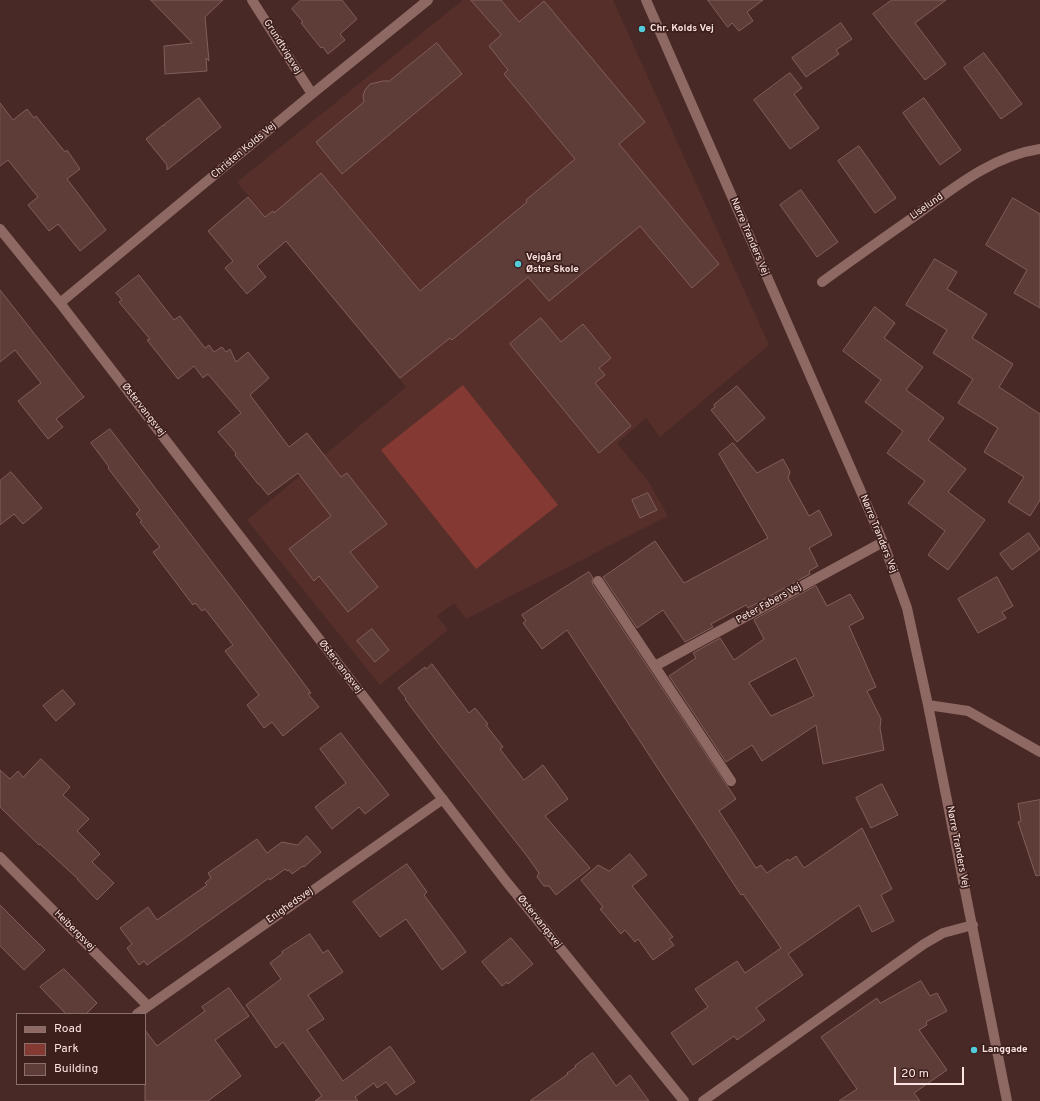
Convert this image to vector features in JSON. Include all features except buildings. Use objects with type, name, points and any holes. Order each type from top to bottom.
[{"type":"street","name":"Grundtvigsvej","points":[[252,0],[312,94]]},
{"type":"street","name":"Christen Kolds Vej","points":[[60,303],[428,0]]},
{"type":"street","name":"Nørre Tranders Vej","points":[[646,0],[883,542],[907,608],[973,925],[1007,1101]]},
{"type":"street","name":"Liselund","points":[[822,282],[945,194],[980,172],[1000,160],[1040,149]]},
{"type":"street","name":"Østervangsvej","points":[[0,229],[60,303],[505,880],[684,1101]]},
{"type":"street","name":"Peter Fabers Vej","points":[[655,666],[883,542]]},
{"type":"street","points":[[598,581],[731,781]]},
{"type":"street","points":[[928,705],[968,711],[1040,752]]},
{"type":"street","name":"Enighedsvej","points":[[138,1013],[443,799]]},
{"type":"street","name":"Heibergsvej","points":[[0,857],[148,1006]]},
{"type":"street","points":[[703,1101],[924,944],[943,933],[973,925]]},
{"type":"shaded area","name":"Vejgård Østre Skole","points":[[463,0],[613,0],[769,345],[660,437],[646,418],[617,443],[648,481],[668,516],[466,619],[454,603],[437,616],[448,630],[380,685],[247,520],[406,387],[237,182]]},
{"type":"green space","points":[[463,385],[558,505],[476,569],[381,450]]},
{"type":"place","name":"Chr. Kolds Vej","points":[[642,29]]},
{"type":"place","name":"Vejgård Østre Skole","points":[[518,264]]},
{"type":"place","name":"Langgade","points":[[974,1050]]}]
